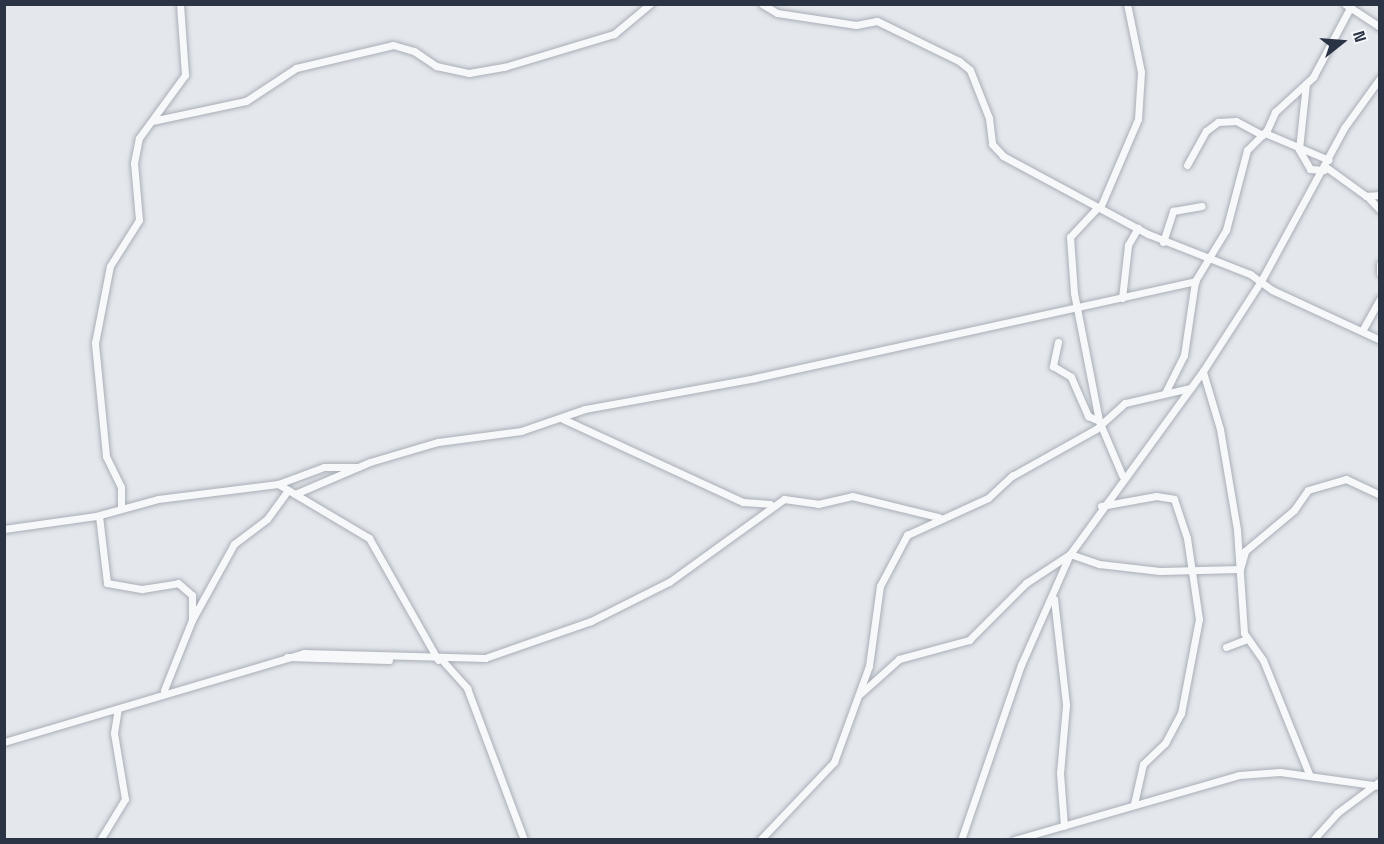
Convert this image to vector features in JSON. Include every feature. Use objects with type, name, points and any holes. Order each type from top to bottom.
[{"type":"street","points":[[120,508],[121,486],[106,456],[94,352],[107,274],[138,220],[135,153],[152,121],[185,75],[180,4]]},
{"type":"street","points":[[152,121],[246,101],[296,68],[393,45],[414,51],[436,66],[469,73],[504,67],[614,34],[650,4]]},
{"type":"street","points":[[762,4],[777,13],[856,25],[878,21],[959,61],[970,70],[981,96],[997,151],[1163,242],[1261,281],[1380,340]]},
{"type":"street","points":[[1122,475],[1100,423],[1076,306],[1070,237],[1099,207],[1138,119],[1141,72],[1128,4]]},
{"type":"street","points":[[1165,393],[1184,355],[1195,281],[1212,260],[1236,203],[1247,150],[1263,134],[1274,114],[1305,84],[1349,5],[1380,27]]},
{"type":"street","points":[[961,840],[1021,665],[1054,597],[1070,554],[1122,475],[1203,371],[1261,281],[1326,166],[1380,78]]},
{"type":"street","points":[[1305,84],[1299,149],[1310,168],[1326,166]]},
{"type":"street","points":[[1187,165],[1206,131],[1221,121],[1236,121],[1299,149],[1367,196],[1380,210]]},
{"type":"street","points":[[1367,196],[1380,195]]},
{"type":"street","points":[[1163,242],[1173,211],[1202,206]]},
{"type":"street","points":[[1122,298],[1128,245],[1138,228]]},
{"type":"street","points":[[1380,264],[1380,273]]},
{"type":"street","points":[[164,690],[192,620],[239,536],[260,526],[292,492],[358,467],[438,442],[563,419],[589,408],[755,378],[1195,281]]},
{"type":"street","points":[[1362,331],[1380,299]]},
{"type":"street","points":[[1058,342],[1053,366],[1071,377],[1088,416],[1100,423]]},
{"type":"street","points":[[1203,371],[1222,442],[1240,569],[1247,639],[1263,660],[1309,774]]},
{"type":"street","points":[[760,840],[830,768],[869,666],[875,607],[891,559],[907,535],[938,517],[988,498],[1018,472],[1100,423],[1125,403],[1190,388]]},
{"type":"street","points":[[563,419],[743,502],[770,504]]},
{"type":"street","points":[[4,529],[99,516],[120,508],[278,484],[324,467],[358,467]]},
{"type":"street","points":[[1240,569],[1245,551],[1313,487],[1346,479],[1380,495]]},
{"type":"street","points":[[278,484],[369,538],[440,660],[467,688],[524,840]]},
{"type":"street","points":[[4,742],[118,709],[164,690],[285,656],[310,652],[393,659],[476,661],[599,617],[673,579],[770,504],[784,499],[818,504],[848,496],[938,517]]},
{"type":"street","points":[[1101,506],[1171,497],[1187,538],[1189,572],[1199,624],[1187,692],[1165,743],[1143,764],[1134,804]]},
{"type":"street","points":[[99,516],[107,583],[142,589],[178,583],[192,595],[192,620]]},
{"type":"street","points":[[1070,554],[1110,567],[1189,572],[1240,569]]},
{"type":"street","points":[[859,694],[899,659],[969,640],[1026,583],[1070,554]]},
{"type":"street","points":[[1054,597],[1066,705],[1060,774],[1064,826]]},
{"type":"street","points":[[1226,647],[1247,639]]},
{"type":"street","points":[[100,840],[125,799],[114,733],[118,709]]},
{"type":"street","points":[[1014,840],[1239,775],[1309,774],[1378,784]]},
{"type":"street","points":[[1313,840],[1378,784]]}]
